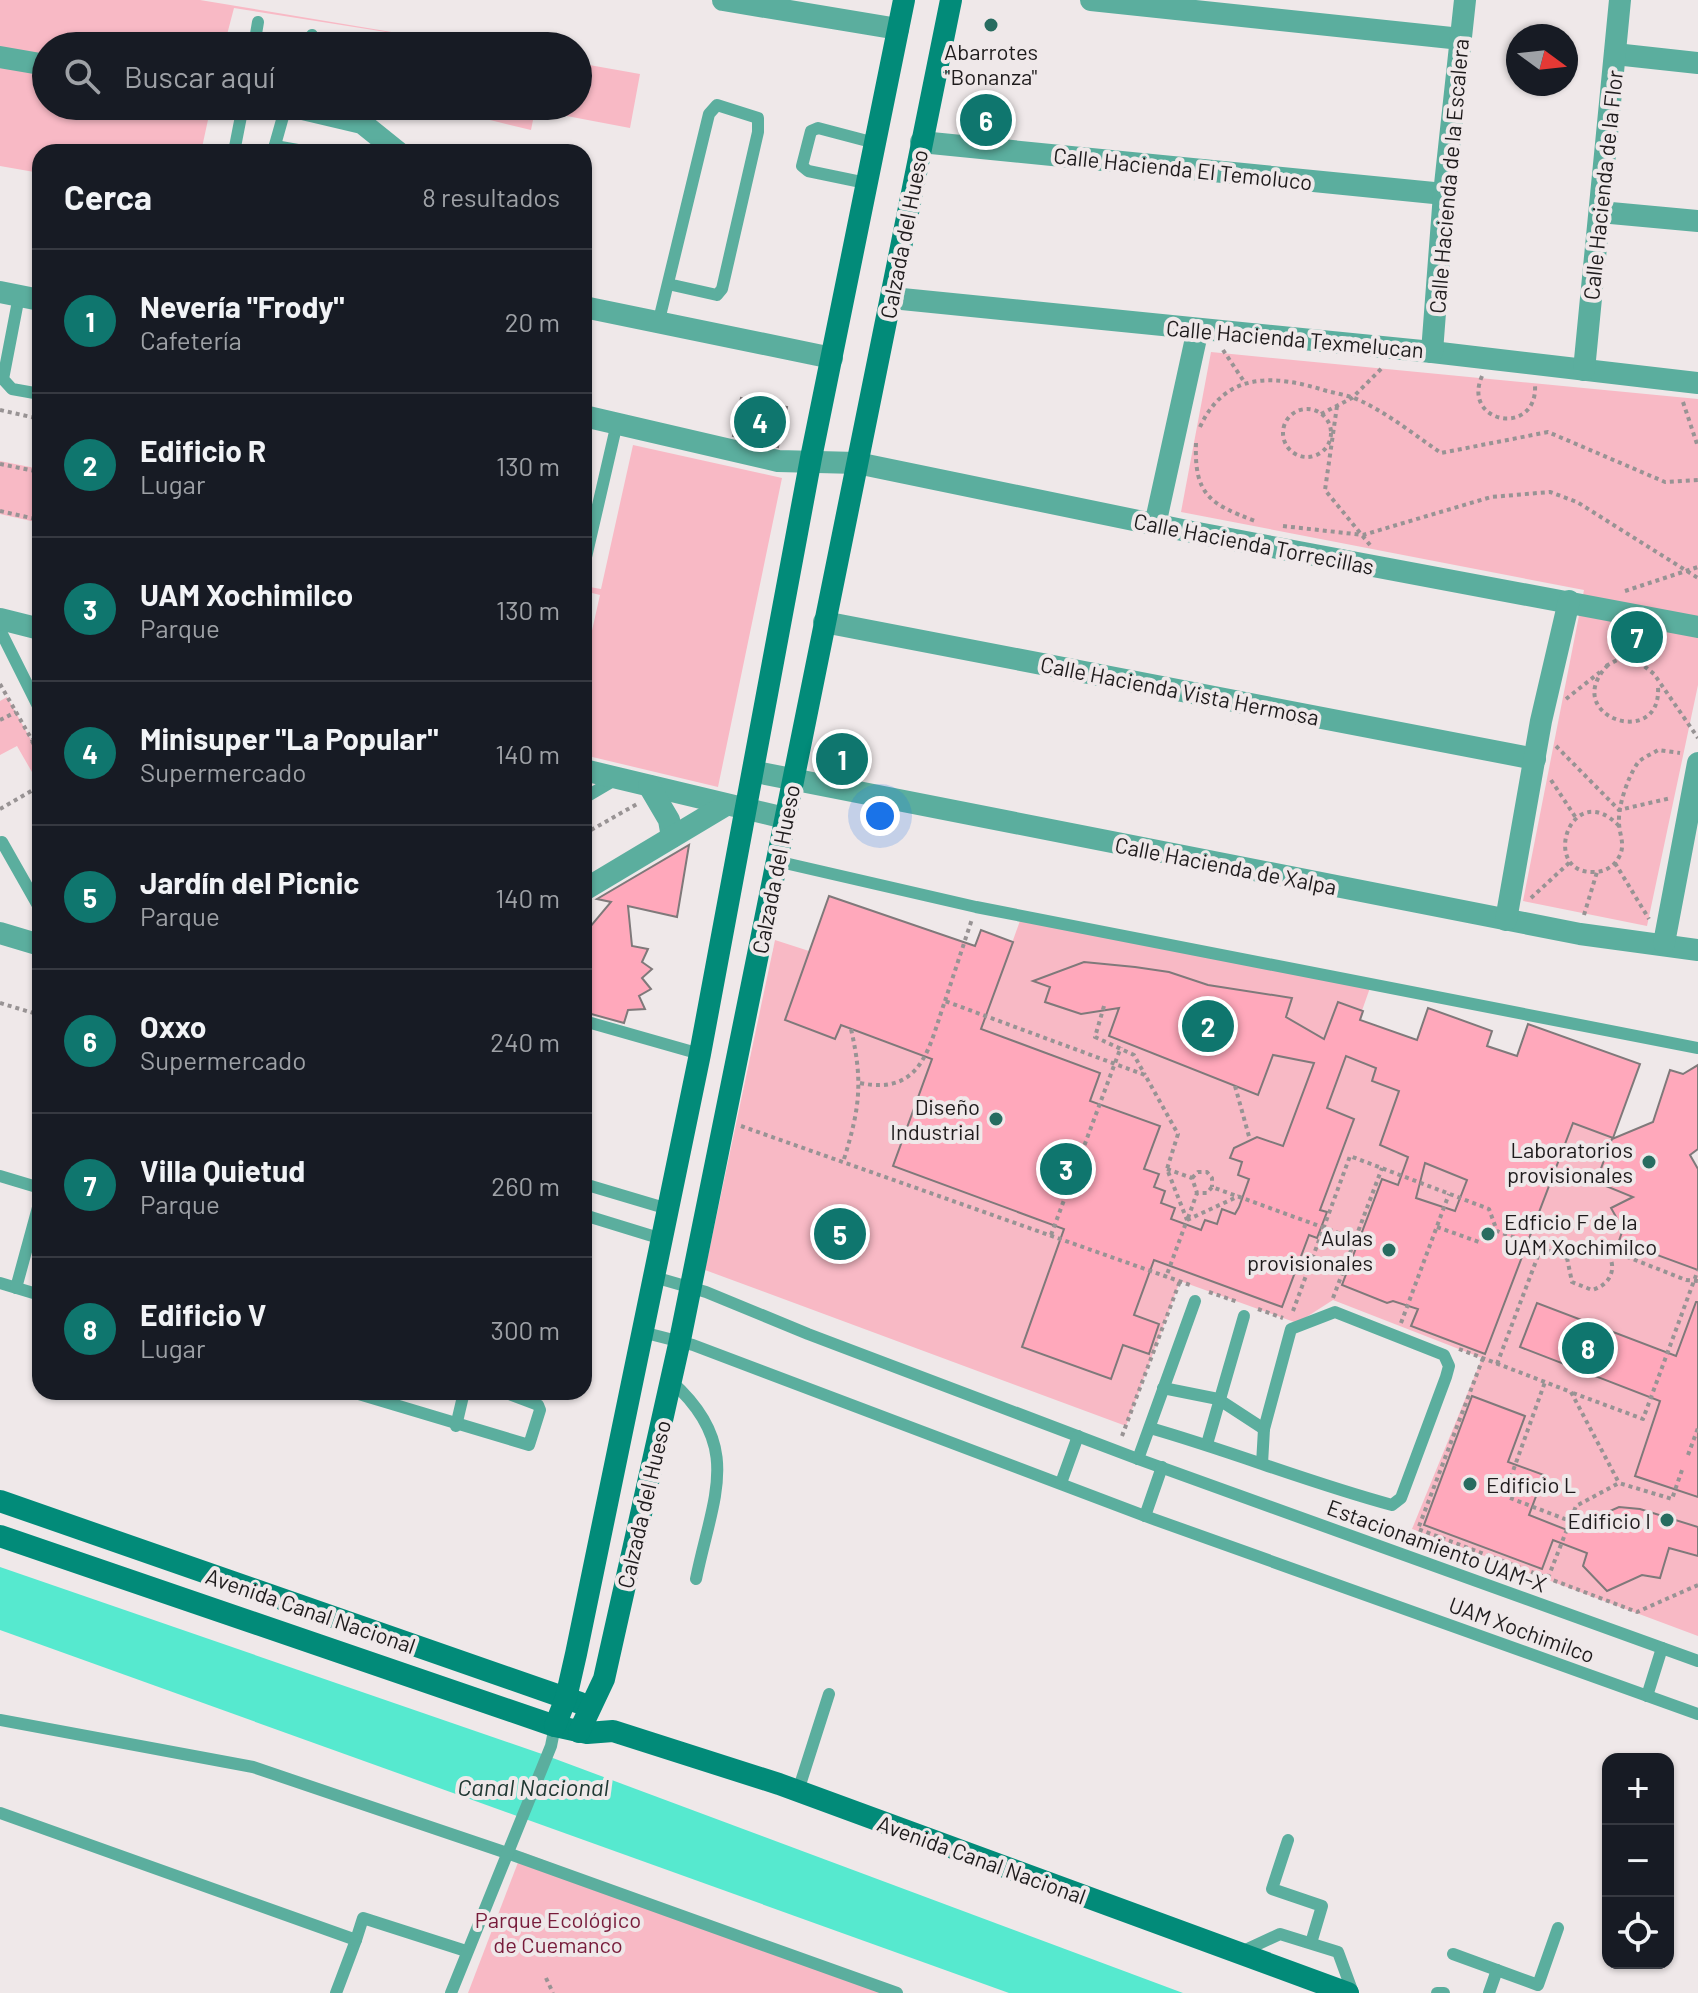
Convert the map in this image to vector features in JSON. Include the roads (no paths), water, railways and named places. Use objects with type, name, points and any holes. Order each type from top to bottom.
[{"type":"main road","name":"Calzada del Hueso","points":[[551,1742],[566,1698],[576,1654],[700,1054],[756,772],[811,461],[904,0]]},
{"type":"main road","name":"Calzada del Hueso","points":[[579,1732],[604,1679],[680,1340],[951,0]]},
{"type":"main road","name":"Avenida Canal Nacional","points":[[0,1501],[566,1698],[591,1708],[613,1731]]},
{"type":"main road","name":"Avenida Canal Nacional","points":[[0,1536],[551,1742],[579,1732],[613,1731],[798,1791],[1350,1993]]},
{"type":"main road","points":[[513,1680],[551,1676],[576,1654]]},
{"type":"street","points":[[1091,0],[1461,39]]},
{"type":"street","name":"Calle Hacienda de la Escalera","points":[[1432,352],[1444,194],[1465,0]]},
{"type":"street","name":"Calle Hacienda de la Flor","points":[[1584,370],[1620,0]]},
{"type":"street","points":[[734,1],[898,29]]},
{"type":"street","points":[[1615,54],[1698,63]]},
{"type":"street","points":[[0,57],[32,63]]},
{"type":"street","points":[[350,120],[362,123],[388,144]]},
{"type":"street","name":"Calle Hacienda El Temoluco","points":[[921,142],[1444,194]]},
{"type":"street","points":[[1600,212],[1698,221]]},
{"type":"street","name":"Calle Hacienda Texmelucan","points":[[892,298],[1432,352],[1687,382]]},
{"type":"street","points":[[592,308],[832,358]]},
{"type":"street","points":[[1155,525],[1204,330]]},
{"type":"street","name":"Calle Hacienda Torrecillas","points":[[592,418],[778,461],[857,463],[1155,525],[1698,627]]},
{"type":"street","points":[[1506,920],[1540,725],[1577,602]]},
{"type":"street","points":[[0,619],[32,627]]},
{"type":"street","name":"Calle Hacienda Vista Hermosa","points":[[824,622],[1535,759]]},
{"type":"street","points":[[1664,943],[1695,792],[1698,763]]},
{"type":"street","points":[[592,772],[618,778],[647,793],[785,818]]},
{"type":"street","name":"Calle Hacienda de Xalpa","points":[[756,772],[1580,934],[1698,950]]},
{"type":"street","points":[[647,793],[669,820],[672,837]]},
{"type":"street","points":[[592,885],[726,805]]},
{"type":"street","points":[[0,933],[32,943]]},
{"type":"lane","points":[[256,32],[258,22]]},
{"type":"lane","points":[[659,320],[709,114],[717,105],[758,118],[758,132],[722,289],[717,295],[668,284]]},
{"type":"lane","points":[[236,144],[240,120]]},
{"type":"lane","points":[[276,144],[286,120]]},
{"type":"lane","points":[[866,183],[808,171],[802,166],[811,131],[818,128],[875,143]]},
{"type":"lane","points":[[20,296],[3,379],[12,389],[32,393]]},
{"type":"lane","points":[[592,531],[617,423]]},
{"type":"lane","points":[[0,630],[32,694]]},
{"type":"lane","points":[[592,793],[618,778]]},
{"type":"lane","points":[[2,842],[32,895]]},
{"type":"lane","points":[[776,861],[976,907],[1698,1048]]},
{"type":"lane","points":[[592,1023],[700,1054]]},
{"type":"lane","points":[[0,1176],[32,1186]]},
{"type":"lane","points":[[592,1186],[668,1209]]},
{"type":"lane","points":[[592,1217],[662,1239]]},
{"type":"lane","points":[[16,1288],[32,1228]]},
{"type":"lane","points":[[654,1277],[691,1287],[1078,1436],[1061,1483]]},
{"type":"lane","points":[[0,1283],[32,1293]]},
{"type":"lane","points":[[1138,1459],[1195,1301]]},
{"type":"lane","name":"Estacionamiento UAM-X","points":[[1150,1428],[1207,1444],[1262,1464],[1392,1505],[1401,1498],[1446,1377],[1449,1366],[1444,1355],[1335,1312],[1291,1329],[1264,1429],[1262,1464]]},
{"type":"lane","points":[[1207,1444],[1244,1316]]},
{"type":"lane","name":"UAM Xochimilco","points":[[642,1332],[680,1340],[1145,1516],[1698,1714]]},
{"type":"lane","points":[[671,1381],[692,1400],[712,1431],[720,1461],[696,1579]]},
{"type":"lane","points":[[1163,1388],[1218,1399],[1264,1429]]},
{"type":"lane","points":[[378,1400],[456,1426],[529,1445],[540,1410],[538,1405],[525,1400]]},
{"type":"lane","points":[[397,1406],[399,1400]]},
{"type":"lane","points":[[456,1426],[462,1400]]},
{"type":"lane","name":"Estacionamiento UAM-X","points":[[1078,1436],[1698,1661]]},
{"type":"lane","points":[[1145,1516],[1162,1467]]},
{"type":"lane","points":[[1647,1696],[1662,1648]]},
{"type":"lane","points":[[798,1791],[829,1694]]},
{"type":"lane","points":[[0,1720],[253,1767],[507,1853],[897,1993]]},
{"type":"lane","points":[[451,1993],[551,1742]]},
{"type":"lane","points":[[0,1813],[356,1940]]},
{"type":"lane","points":[[1288,1840],[1272,1889],[1322,1906],[1311,1943]]},
{"type":"lane","points":[[336,1993],[363,1918],[466,1951]]},
{"type":"lane","points":[[1453,1954],[1538,1985],[1558,1928]]},
{"type":"lane","points":[[1239,1953],[1280,1934],[1338,1952],[1350,1993]]},
{"type":"lane","points":[[1489,1993],[1497,1970]]},
{"type":"lane","points":[[1437,1993],[1444,1993]]},
{"type":"water","name":"Canal Nacional","points":[[0,1567],[542,1754],[1183,1993],[1009,1993],[0,1630]]},
{"type":"place","name":"Abarrotes \"Bonanza\"","points":[[991,25]]},
{"type":"place","name":"Oxxo","points":[[986,120]]},
{"type":"place","name":"Minisuper \"La Popular\"","points":[[760,422]]},
{"type":"place","name":"Villa Quietud","points":[[1637,637]]},
{"type":"place","name":"Nevería \"Frody\"","points":[[842,759]]},
{"type":"place","name":"Edificio R","points":[[1208,1026]]},
{"type":"place","name":"Diseño Industrial","points":[[996,1119]]},
{"type":"place","name":"Laboratorios provisionales","points":[[1649,1162]]},
{"type":"place","name":"UAM Xochimilco","points":[[1066,1169]]},
{"type":"place","name":"Jardín del Picnic","points":[[840,1234]]},
{"type":"place","name":"Edficio F de la UAM Xochimilco","points":[[1488,1234]]},
{"type":"place","name":"Aulas provisionales","points":[[1389,1250]]},
{"type":"place","name":"Edificio V","points":[[1588,1348]]},
{"type":"place","name":"Edificio L","points":[[1470,1484]]},
{"type":"place","name":"Edificio I","points":[[1667,1520]]},
{"type":"park label","name":"Parque Ecológico de Cuemanco","points":[[558,1932]]}]
